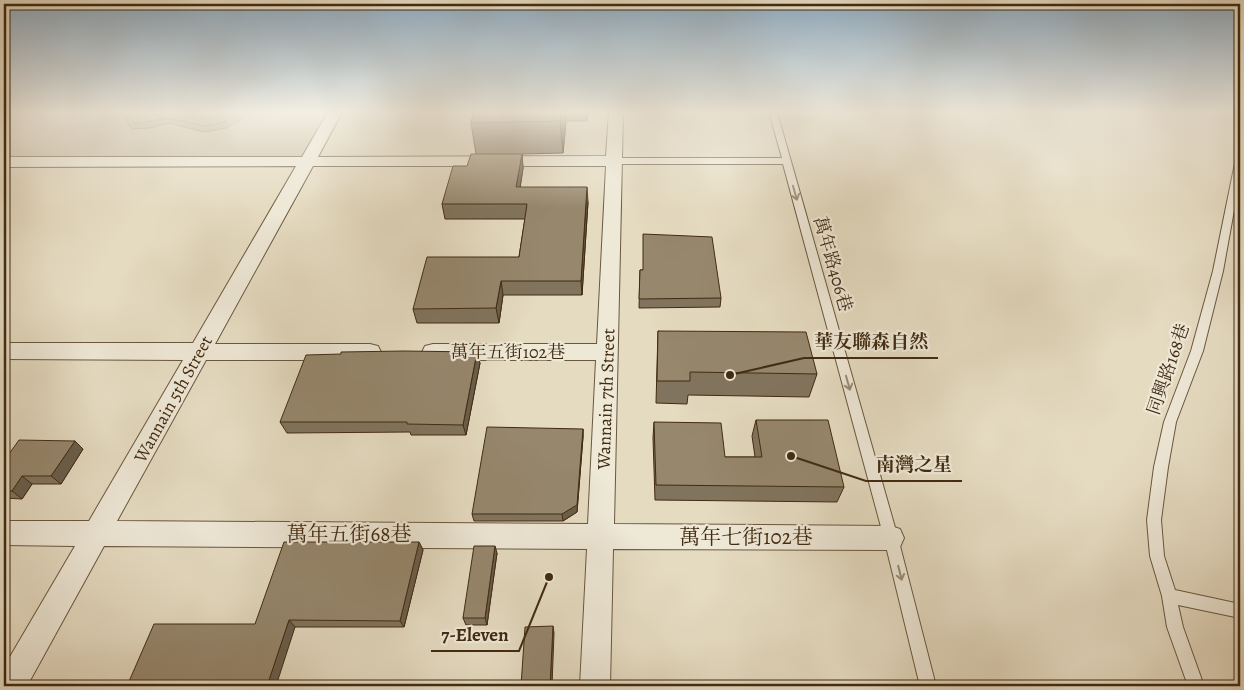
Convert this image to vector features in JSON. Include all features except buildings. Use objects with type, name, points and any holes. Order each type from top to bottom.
[{"type":"street","name":"Wannain 5th Street","points":[[10,686],[317,144]]},
{"type":"street","name":"Wannain 7th Street","points":[[595,686],[615,144]]},
{"type":"street","points":[[4,162],[614,161]]},
{"type":"street","name":"萬年五街102巷","points":[[4,351],[607,352]]},
{"type":"street","name":"萬年五街68巷","points":[[4,532],[601,536]]},
{"type":"street","name":"萬年七街102巷","points":[[601,536],[891,538]]},
{"type":"lane","name":"萬年路406巷","points":[[782,144],[891,538],[928,686]]},
{"type":"lane","name":"同興路168巷","points":[[1196,686],[1176,627],[1157,556],[1154,520],[1161,466],[1170,422],[1197,351],[1218,271],[1240,155]]},
{"type":"lane","points":[[614,161],[786,161]]},
{"type":"lane","points":[[1169,596],[1240,612]]},
{"type":"shaded area","points":[[4,144],[317,144],[307,162],[4,162]]},
{"type":"place","name":"華友聯森自然","points":[[730,375]]},
{"type":"place","name":"南灣之星","points":[[791,456]]},
{"type":"place","name":"7-Eleven","points":[[549,577]]}]
